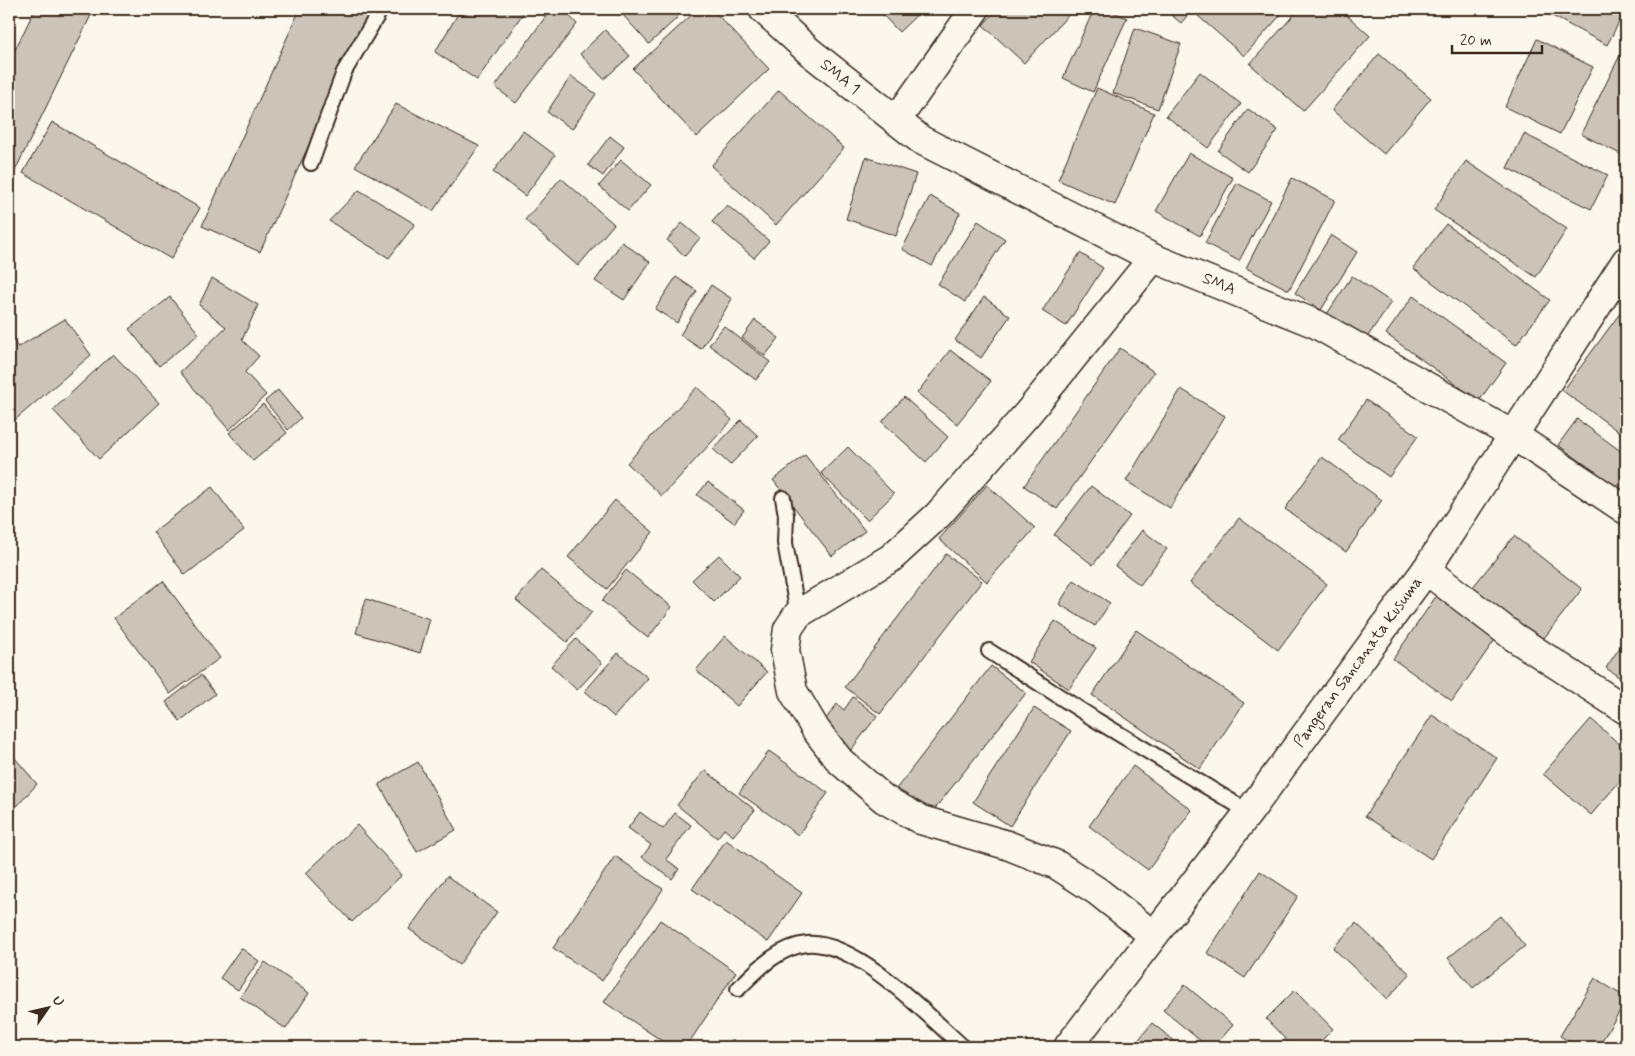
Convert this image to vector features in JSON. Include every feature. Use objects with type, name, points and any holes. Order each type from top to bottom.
[{"type":"street","name":"SMA 1","points":[[763,9],[810,52],[922,140]]},
{"type":"street","points":[[896,121],[975,9]]},
{"type":"street","name":"SMA","points":[[922,140],[1153,258],[1316,324],[1514,435],[1626,510]]},
{"type":"street","points":[[1153,258],[1028,413],[938,515],[890,558],[798,614],[788,630],[786,650],[793,691],[816,730],[840,761],[884,799],[905,813],[947,829],[1025,851],[1057,865],[1098,891],[1153,935]]},
{"type":"street","name":"Pangeran Sancanata Kusuma","points":[[1068,1047],[1249,812],[1426,570],[1626,261]]},
{"type":"street","points":[[1426,570],[1514,637],[1626,710]]},
{"type":"lane","points":[[311,163],[344,72],[381,9]]},
{"type":"lane","points":[[783,498],[786,515],[785,544],[798,614]]},
{"type":"lane","points":[[989,651],[1096,720],[1249,812]]},
{"type":"lane","points":[[738,989],[775,955],[808,944],[834,949],[853,957],[898,988],[963,1047]]},
{"type":"building","points":[[35,9],[94,9],[9,183],[9,62]]},
{"type":"building","points":[[300,9],[371,9],[260,252],[202,226]]},
{"type":"building","points":[[461,9],[526,9],[477,80],[435,52]]},
{"type":"building","points":[[551,9],[563,9],[577,24],[516,103],[495,87]]},
{"type":"building","points":[[626,9],[671,9],[678,17],[649,44],[621,13]]},
{"type":"building","points":[[698,9],[712,9],[769,69],[697,137],[633,69]]},
{"type":"building","points":[[877,9],[923,9],[899,32]]},
{"type":"building","points":[[997,9],[1074,9],[1024,63],[983,25]]},
{"type":"building","points":[[1094,9],[1107,9],[1127,18],[1093,92],[1063,78]]},
{"type":"building","points":[[1164,9],[1193,9],[1181,23]]},
{"type":"building","points":[[1205,9],[1286,9],[1244,56],[1198,16]]},
{"type":"building","points":[[1299,9],[1340,9],[1370,36],[1303,111],[1250,64]]},
{"type":"building","points":[[1539,9],[1626,9],[1607,45]]},
{"type":"building","points":[[1135,28],[1181,44],[1158,109],[1113,93]]},
{"type":"building","points":[[605,30],[630,56],[604,79],[580,54]]},
{"type":"building","points":[[1537,39],[1593,67],[1560,134],[1505,107]]},
{"type":"building","points":[[1626,43],[1626,157],[1581,134]]},
{"type":"building","points":[[1379,54],[1431,98],[1384,154],[1332,110]]},
{"type":"building","points":[[1200,72],[1241,104],[1208,148],[1166,116]]},
{"type":"building","points":[[571,76],[596,94],[572,129],[547,112]]},
{"type":"building","points":[[1097,88],[1154,113],[1115,205],[1058,180]]},
{"type":"building","points":[[779,90],[844,148],[776,225],[711,166]]},
{"type":"building","points":[[396,104],[479,146],[433,211],[355,166]]},
{"type":"building","points":[[1248,109],[1278,130],[1248,172],[1218,151]]},
{"type":"building","points":[[52,122],[200,208],[171,259],[23,173]]},
{"type":"building","points":[[523,131],[555,155],[525,196],[493,172]]},
{"type":"building","points":[[1524,134],[1608,175],[1591,209],[1507,168]]},
{"type":"building","points":[[610,136],[624,147],[603,176],[588,165]]},
{"type":"building","points":[[1189,153],[1233,178],[1200,236],[1156,211]]},
{"type":"building","points":[[866,157],[916,174],[896,236],[846,219]]},
{"type":"building","points":[[621,160],[651,185],[628,211],[599,186]]},
{"type":"building","points":[[1466,161],[1567,229],[1536,277],[1434,210]]},
{"type":"building","points":[[561,178],[614,224],[578,266],[525,220]]},
{"type":"building","points":[[1292,178],[1335,200],[1289,290],[1246,268]]},
{"type":"building","points":[[1237,183],[1271,201],[1239,261],[1205,243]]},
{"type":"building","points":[[359,190],[415,224],[389,258],[329,221]]},
{"type":"building","points":[[930,196],[960,213],[932,266],[902,249]]},
{"type":"building","points":[[727,205],[769,241],[754,258],[712,222]]},
{"type":"building","points":[[978,221],[1005,239],[965,302],[938,284]]},
{"type":"building","points":[[682,223],[700,238],[685,256],[667,240]]},
{"type":"building","points":[[1446,224],[1550,300],[1516,345],[1413,268]]},
{"type":"building","points":[[1331,235],[1357,252],[1321,310],[1295,293]]},
{"type":"building","points":[[622,242],[650,262],[624,300],[595,281]]},
{"type":"building","points":[[1080,253],[1103,268],[1066,326],[1042,311]]},
{"type":"building","points":[[1352,276],[1391,302],[1366,339],[1327,314]]},
{"type":"building","points":[[676,277],[697,291],[677,323],[655,309]]},
{"type":"building","points":[[212,278],[258,305],[242,340],[259,356],[245,372],[266,395],[229,430],[180,372],[226,327],[199,305]]},
{"type":"building","points":[[711,285],[732,299],[701,349],[680,335]]},
{"type":"building","points":[[1413,296],[1506,363],[1479,401],[1386,334]]},
{"type":"building","points":[[170,297],[199,334],[159,366],[129,329]]},
{"type":"building","points":[[984,297],[1010,316],[981,358],[955,340]]},
{"type":"building","points":[[1626,305],[1626,437],[1563,391]]},
{"type":"building","points":[[65,319],[91,355],[9,425],[9,336],[18,347]]},
{"type":"building","points":[[755,320],[779,338],[765,356],[742,338]]},
{"type":"building","points":[[724,326],[770,362],[756,380],[709,345]]},
{"type":"building","points":[[1120,348],[1154,372],[1057,509],[1024,486]]},
{"type":"building","points":[[950,350],[991,381],[957,424],[917,393]]},
{"type":"building","points":[[113,354],[159,403],[99,459],[53,410]]},
{"type":"building","points":[[697,387],[732,420],[662,496],[627,463]]},
{"type":"building","points":[[1181,389],[1225,416],[1170,508],[1126,481]]},
{"type":"building","points":[[278,390],[301,418],[288,430],[265,401]]},
{"type":"building","points":[[904,397],[948,437],[926,462],[882,422]]},
{"type":"building","points":[[1366,400],[1418,436],[1389,477],[1338,440]]},
{"type":"building","points":[[263,404],[287,433],[253,461],[229,433]]},
{"type":"building","points":[[1577,419],[1626,455],[1626,494],[1558,445]]},
{"type":"building","points":[[741,420],[758,436],[730,465],[713,449]]},
{"type":"building","points":[[848,447],[894,494],[867,520],[821,473]]},
{"type":"building","points":[[805,455],[865,531],[832,556],[773,480]]},
{"type":"building","points":[[1322,457],[1382,500],[1346,552],[1285,509]]},
{"type":"building","points":[[708,482],[744,510],[734,523],[697,495]]},
{"type":"building","points":[[987,485],[1035,528],[987,582],[939,539]]},
{"type":"building","points":[[1091,486],[1130,516],[1093,565],[1054,535]]},
{"type":"building","points":[[212,487],[244,530],[185,575],[153,532]]},
{"type":"building","points":[[615,500],[653,532],[607,589],[568,557]]},
{"type":"building","points":[[1239,518],[1327,584],[1278,650],[1190,583]]},
{"type":"building","points":[[1142,530],[1167,549],[1140,585],[1115,566]]},
{"type":"building","points":[[1514,536],[1582,589],[1541,642],[1472,588]]},
{"type":"building","points":[[946,554],[982,581],[880,714],[845,687]]},
{"type":"building","points":[[719,555],[740,576],[714,602],[692,580]]},
{"type":"building","points":[[541,570],[592,612],[567,642],[516,600]]},
{"type":"building","points":[[626,570],[672,607],[648,638],[602,601]]},
{"type":"building","points":[[1074,580],[1110,603],[1095,626],[1059,604]]},
{"type":"building","points":[[163,581],[220,658],[170,694],[114,618]]},
{"type":"building","points":[[1439,592],[1499,634],[1452,701],[1393,659]]},
{"type":"building","points":[[366,599],[430,619],[420,653],[356,633]]},
{"type":"building","points":[[1055,621],[1096,648],[1069,689],[1029,662]]},
{"type":"building","points":[[1136,630],[1244,703],[1200,769],[1092,695]]},
{"type":"building","points":[[725,636],[767,672],[737,706],[696,670]]},
{"type":"building","points":[[1626,638],[1626,682],[1606,668]]},
{"type":"building","points":[[576,639],[602,663],[577,690],[551,666]]},
{"type":"building","points":[[618,653],[648,678],[614,717],[585,691]]},
{"type":"building","points":[[991,666],[1026,693],[930,815],[896,789]]},
{"type":"building","points":[[201,675],[215,694],[180,721],[166,702]]},
{"type":"building","points":[[853,697],[877,716],[851,750],[827,732],[823,723],[837,704],[844,710]]},
{"type":"building","points":[[1034,708],[1071,731],[1010,826],[973,802]]},
{"type":"building","points":[[1432,715],[1497,758],[1431,859],[1365,816]]},
{"type":"building","points":[[1591,719],[1626,750],[1626,774],[1591,815],[1543,774]]},
{"type":"building","points":[[9,751],[37,784],[9,815]]},
{"type":"building","points":[[769,751],[828,793],[798,835],[739,793]]},
{"type":"building","points":[[418,762],[456,830],[417,852],[379,784]]},
{"type":"building","points":[[1133,766],[1192,810],[1148,870],[1089,826]]},
{"type":"building","points":[[705,770],[755,810],[733,836],[724,829],[717,838],[677,805]]},
{"type":"building","points":[[640,812],[663,829],[675,813],[691,825],[666,859],[679,869],[672,879],[642,857],[651,845],[628,828]]},
{"type":"building","points":[[357,825],[402,875],[352,922],[306,873]]},
{"type":"building","points":[[1626,829],[1626,840],[1621,836]]},
{"type":"building","points":[[726,840],[802,893],[768,942],[692,889]]},
{"type":"building","points":[[615,856],[663,889],[602,981],[553,948]]},
{"type":"building","points":[[1260,871],[1298,896],[1245,978],[1207,953]]},
{"type":"building","points":[[447,876],[497,912],[459,965],[409,929]]},
{"type":"building","points":[[1500,916],[1525,946],[1473,988],[1448,958]]},
{"type":"building","points":[[660,920],[736,972],[686,1047],[671,1047],[604,1002]]},
{"type":"building","points":[[1356,923],[1410,974],[1387,999],[1333,948]]},
{"type":"building","points":[[241,948],[259,961],[238,990],[220,978]]},
{"type":"building","points":[[265,962],[309,993],[286,1029],[240,997]]},
{"type":"building","points":[[1595,978],[1626,998],[1626,1001],[1598,1047],[1578,1047],[1560,1036]]},
{"type":"building","points":[[1185,985],[1233,1025],[1214,1047],[1208,1047],[1163,1010]]},
{"type":"building","points":[[1295,990],[1333,1029],[1315,1047],[1293,1047],[1266,1019]]},
{"type":"building","points":[[1152,1023],[1182,1047],[1133,1047]]}]
